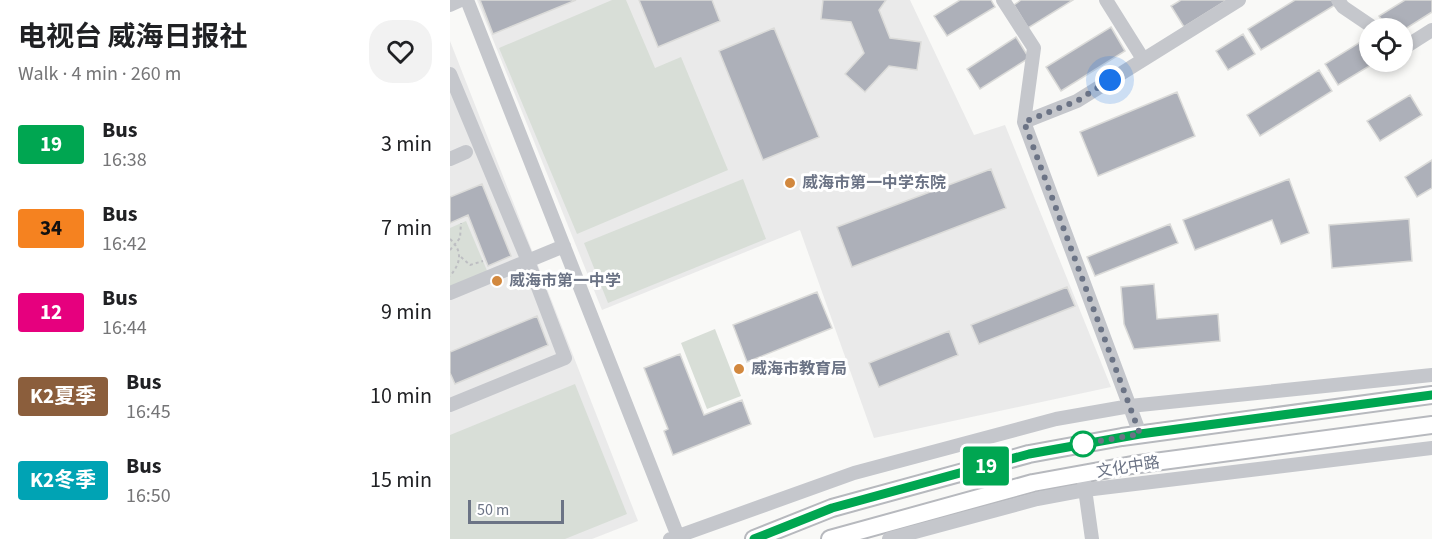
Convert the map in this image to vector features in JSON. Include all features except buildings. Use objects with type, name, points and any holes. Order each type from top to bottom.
[{"type":"main road","name":"文化中路","points":[[754,539],[832,508],[1018,457],[1140,434],[1432,395]]},
{"type":"main road","name":"文化中路","points":[[830,539],[1033,483],[1084,482],[1132,465],[1432,425]]},
{"type":"street","points":[[450,4],[461,0]]},
{"type":"street","points":[[466,0],[564,246],[675,538],[854,473],[1056,418],[1130,406],[1432,375]]},
{"type":"street","points":[[1003,0],[1035,48],[1024,122],[1140,434]]},
{"type":"street","points":[[1106,0],[1143,59]]},
{"type":"street","points":[[1024,122],[1077,101],[1239,0]]},
{"type":"street","points":[[1338,0],[1343,7],[1359,18]]},
{"type":"street","points":[[1413,42],[1432,30]]},
{"type":"street","points":[[450,74],[528,261],[565,358],[450,404]]},
{"type":"street","points":[[450,159],[466,152]]},
{"type":"street","points":[[450,293],[564,246]]},
{"type":"street","points":[[889,539],[1037,499],[1084,482],[1432,448]]},
{"type":"street","points":[[1084,482],[1092,539]]},
{"type":"path","points":[[450,250],[460,238],[461,223]]},
{"type":"path","points":[[450,239],[456,244],[460,257],[470,266],[483,261]]},
{"type":"path","points":[[450,276],[457,268],[460,257]]},
{"type":"shaded area","name":"威海市第一中学东院","points":[[477,0],[910,0],[974,135],[1005,125],[1111,387],[874,438],[800,230],[602,310]]},
{"type":"shaded area","points":[[612,0],[626,0],[655,68],[681,57],[728,170],[577,234],[499,48]]},
{"type":"shaded area","name":"威海市第一中学","points":[[450,41],[638,521],[592,539],[450,539]]},
{"type":"shaded area","points":[[743,179],[766,239],[608,303],[584,243]]},
{"type":"shaded area","points":[[466,221],[488,273],[450,288],[450,228]]},
{"type":"shaded area","points":[[715,329],[741,396],[707,409],[681,343]]},
{"type":"shaded area","points":[[575,384],[627,514],[565,539],[450,539],[450,435]]},
{"type":"bus line","name":"19","points":[[754,539],[832,508],[1029,454],[1122,436],[1432,395]]},
{"type":"place","name":"威海市第一中学东院","points":[[790,183]]},
{"type":"place","name":"威海市第一中学","points":[[497,281]]},
{"type":"place","name":"威海市教育局","points":[[739,369]]},
{"type":"route","points":[[1083,444],[1076,445],[1140,434],[1024,122],[1077,101],[1110,80]]}]
